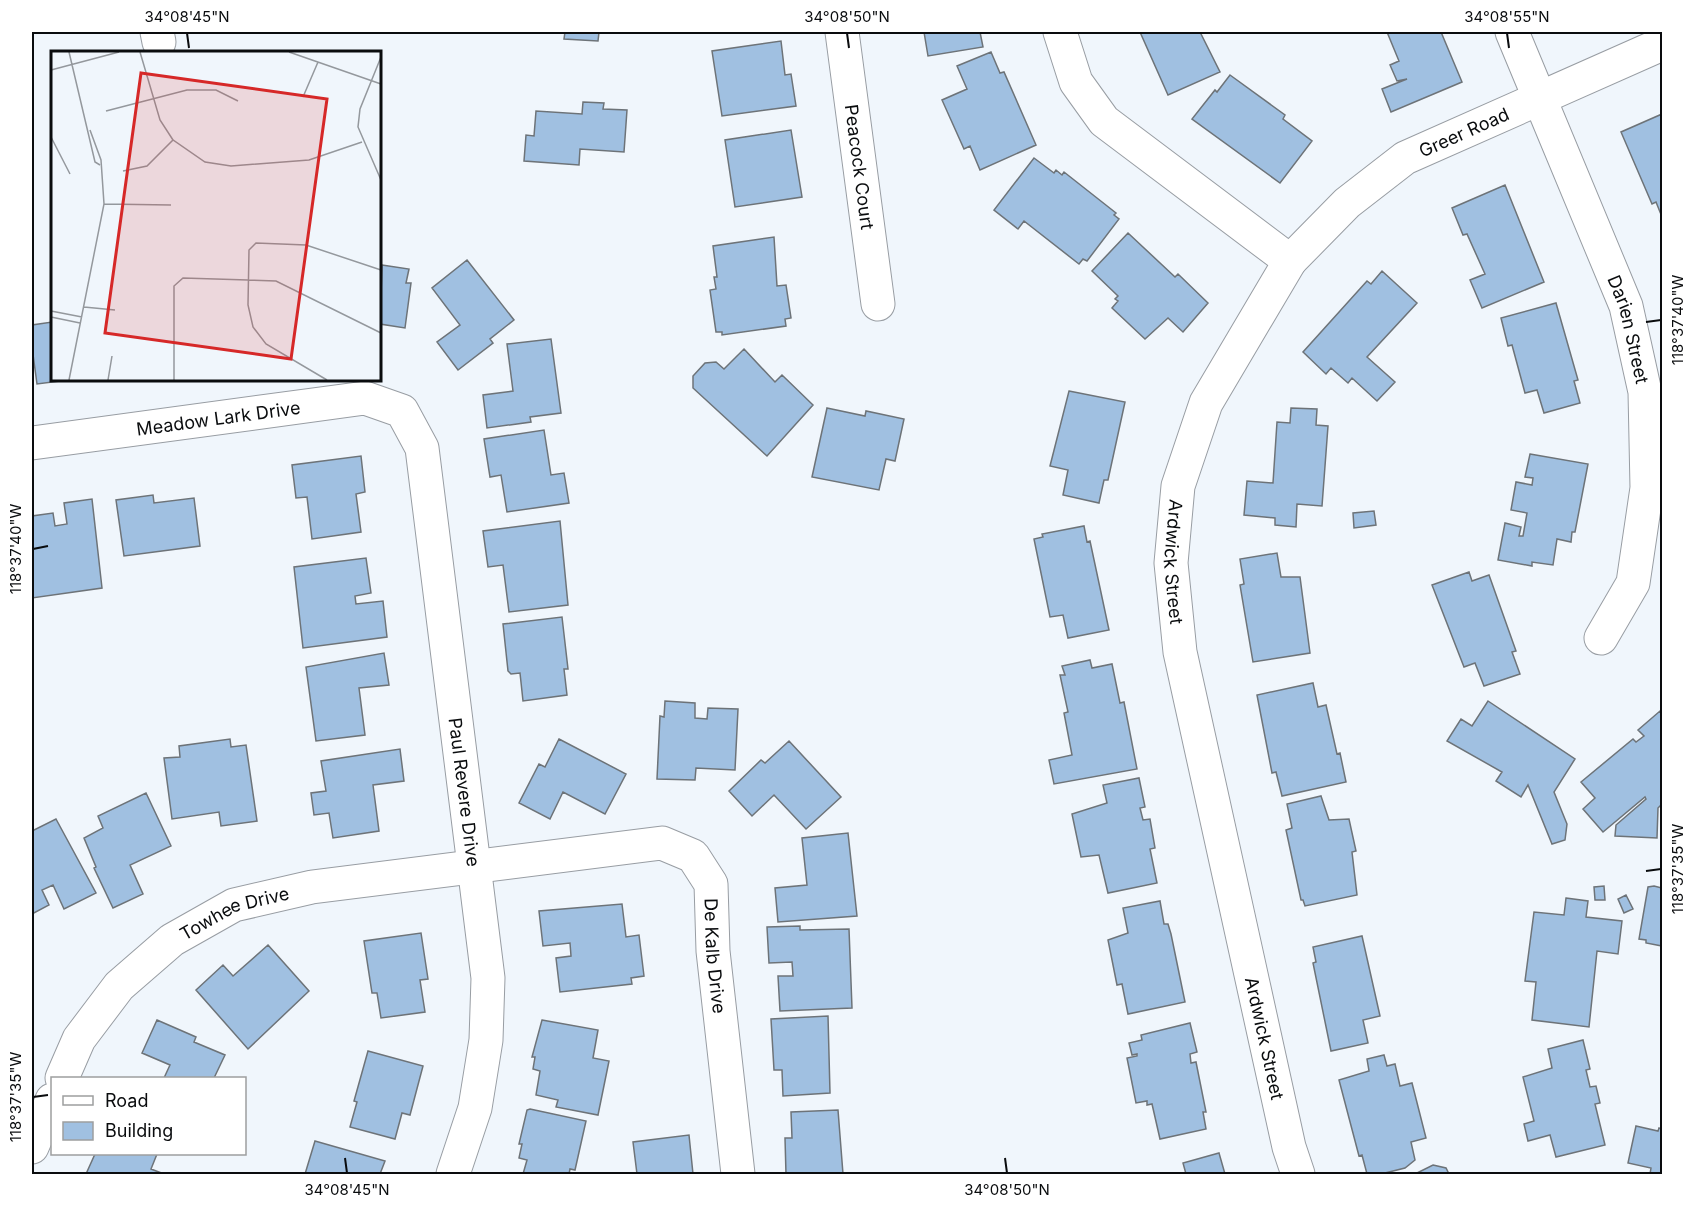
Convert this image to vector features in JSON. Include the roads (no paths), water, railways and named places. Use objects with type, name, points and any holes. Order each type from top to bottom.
[{"type":"street","name":"Peacock Court","points":[[842,32],[878,304]]},
{"type":"street","points":[[1060,32],[1076,82],[1104,121],[1290,261]]},
{"type":"street","name":"Darien Street","points":[[1512,32],[1626,306],[1645,392],[1647,488],[1634,583],[1601,638]]},
{"type":"street","name":"Greer Road","points":[[1290,261],[1347,203],[1405,158],[1540,96],[1662,44]]},
{"type":"street","name":"Ardwick Street","points":[[1290,261],[1206,403],[1178,486],[1171,563],[1180,652],[1289,1147],[1298,1174]]},
{"type":"street","name":"Meadow Lark Drive","points":[[32,443],[365,398],[402,411]]},
{"type":"street","name":"Paul Revere Drive","points":[[402,411],[422,448],[488,978],[486,1040],[475,1108],[453,1174]]},
{"type":"street","name":"De Kalb Drive","points":[[475,865],[662,843],[693,856],[711,884],[712,951],[738,1174]]},
{"type":"street","name":"Towhee Drive","points":[[62,1077],[79,1039],[119,986],[172,940],[234,905],[312,887],[475,865]]},
{"type":"street","points":[[32,1147],[51,1102]]}]
